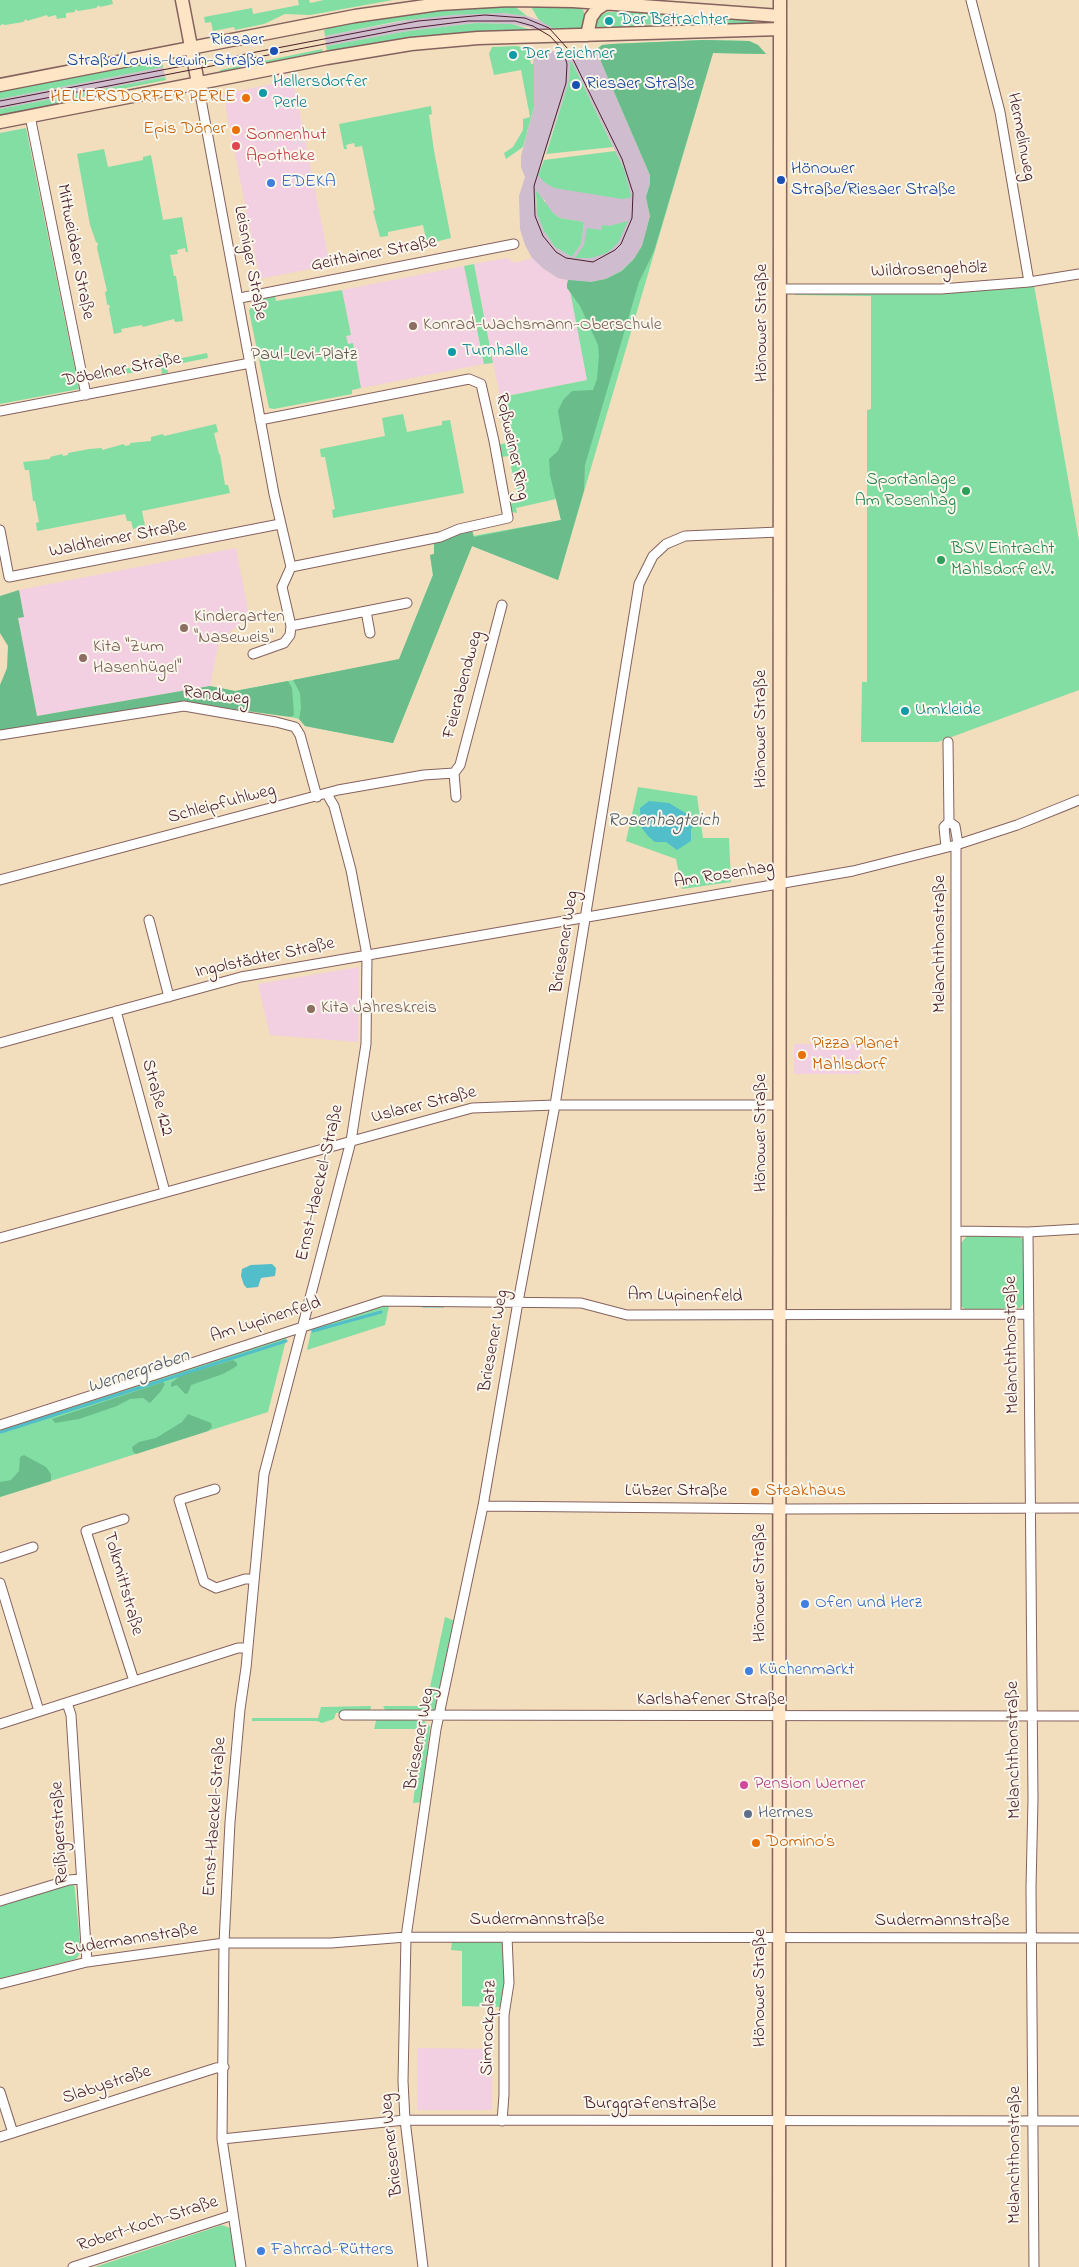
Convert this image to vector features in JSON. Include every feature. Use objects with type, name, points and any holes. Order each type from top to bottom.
[{"type":"main road","points":[[182,0],[198,83]]},
{"type":"main road","points":[[0,86],[355,16],[439,2],[509,0],[606,4],[780,16]]},
{"type":"main road","name":"Hönower Straße","points":[[778,2267],[780,0]]},
{"type":"main road","points":[[587,35],[591,17],[597,9],[606,4]]},
{"type":"main road","points":[[678,9],[688,17],[684,27],[678,32]]},
{"type":"main road","points":[[0,122],[411,44],[478,38],[780,29]]},
{"type":"street","name":"Hermelinweg","points":[[971,0],[1000,112],[1029,282]]},
{"type":"street","name":"Leisniger Straße","points":[[198,83],[240,298],[260,420],[280,524],[291,567]]},
{"type":"street","name":"Mittweidaer Straße","points":[[30,116],[86,395]]},
{"type":"street","name":"Geithainer Straße","points":[[240,298],[514,244]]},
{"type":"street","name":"Wildrosengehölz","points":[[780,288],[941,288],[1029,282],[1079,274]]},
{"type":"street","name":"Döbelner Straße","points":[[0,412],[250,363]]},
{"type":"street","name":"Roßweiner Ring","points":[[260,420],[469,379],[481,384],[494,441],[508,518],[459,529],[440,537],[291,567]]},
{"type":"street","name":"Waldheimer Straße","points":[[0,530],[9,578],[280,524]]},
{"type":"street","name":"Briesener Weg","points":[[423,2267],[405,2120],[403,2071],[406,1937],[436,1729],[483,1506],[518,1302],[555,1105],[587,916],[639,584],[647,564],[660,549],[685,536],[779,532]]},
{"type":"street","points":[[253,654],[284,643],[290,635],[291,626],[282,587],[291,567]]},
{"type":"street","points":[[291,626],[407,603]]},
{"type":"street","name":"Feierabendweg","points":[[454,772],[460,765],[502,605]]},
{"type":"street","points":[[366,611],[370,633]]},
{"type":"street","name":"Randweg","points":[[0,734],[184,706],[276,722],[295,727],[300,735],[317,796]]},
{"type":"street","name":"Melanchthonstraße","points":[[948,742],[949,822]]},
{"type":"street","points":[[454,772],[456,797]]},
{"type":"street","name":"Schleipfuhlweg","points":[[0,880],[317,796],[380,782],[454,772]]},
{"type":"street","name":"Ernst-Haeckel-Straße","points":[[241,2267],[222,2139],[224,1943],[230,1822],[264,1474],[351,1142],[366,1044],[367,955],[351,870],[334,806],[327,794]]},
{"type":"street","name":"Am Rosenhag","points":[[367,955],[853,871],[957,844],[1017,825],[1078,802]]},
{"type":"street","name":"Melanchthonstraße","points":[[949,822],[955,826],[957,844],[956,1314]]},
{"type":"street","name":"Melanchthonstraße","points":[[946,847],[944,826],[949,822]]},
{"type":"street","points":[[149,920],[169,996]]},
{"type":"street","name":"Ingolstädter Straße","points":[[0,1043],[241,977],[367,955]]},
{"type":"street","name":"Straße 122","points":[[116,1011],[165,1192]]},
{"type":"street","name":"Uslarer Straße","points":[[0,1238],[472,1108],[555,1105],[780,1105]]},
{"type":"street","points":[[956,1231],[1028,1232],[1079,1229]]},
{"type":"street","name":"Melanchthonstraße","points":[[1028,1232],[1034,2267]]},
{"type":"street","name":"Am Lupinenfeld","points":[[0,1425],[383,1301],[581,1303],[627,1315],[1029,1314]]},
{"type":"street","points":[[215,1489],[179,1500],[204,1582],[216,1588],[245,1579],[254,1579]]},
{"type":"street","name":"Lübzer Straße","points":[[483,1506],[778,1509],[1079,1508]]},
{"type":"street","name":"Tolkmittstraße","points":[[124,1519],[86,1531],[134,1682]]},
{"type":"street","points":[[0,1558],[33,1547]]},
{"type":"street","points":[[0,1583],[39,1712]]},
{"type":"street","points":[[0,1724],[238,1648],[248,1648]]},
{"type":"street","name":"Reißigerstraße","points":[[67,1703],[71,1715],[80,1879],[87,1962]]},
{"type":"street","name":"Karlshafener Straße","points":[[344,1715],[428,1714],[440,1717],[1079,1716]]},
{"type":"street","points":[[0,1901],[69,1880],[80,1879]]},
{"type":"street","name":"Sudermannstraße","points":[[0,1984],[87,1962],[224,1943],[331,1943],[406,1937],[1079,1938]]},
{"type":"street","name":"Simrockplatz","points":[[502,2121],[504,2015],[509,1983],[507,1937]]},
{"type":"street","name":"Slabystraße","points":[[0,2138],[224,2067]]},
{"type":"street","points":[[0,2092],[13,2133]]},
{"type":"street","name":"Burggrafenstraße","points":[[222,2139],[405,2120],[1079,2121]]},
{"type":"street","name":"Robert-Koch-Straße","points":[[73,2267],[233,2215]]},
{"type":"shaded area","points":[[503,13],[527,16],[545,22],[558,31],[544,34],[529,27],[512,24],[476,23],[408,31],[326,46],[325,36],[424,17]]},
{"type":"shaded area","points":[[596,50],[650,175],[650,184],[646,197],[650,216],[642,246],[634,259],[621,271],[606,279],[576,282],[558,278],[532,258],[525,245],[520,229],[519,196],[525,177],[521,167],[521,156],[534,107],[533,52]],"holes":[[[570,62],[572,62],[624,169],[538,175],[569,81]],[[536,197],[545,200],[545,204],[560,218],[584,222],[581,244],[572,257],[555,247],[544,231],[537,214]]]},
{"type":"shaded area","points":[[163,67],[165,77],[0,109],[0,99]]},
{"type":"shaded area","points":[[293,80],[330,265],[260,279],[223,94]]},
{"type":"shaded area","name":"Konrad-Wachsmann-Oberschule","points":[[507,258],[515,263],[532,258],[558,278],[568,280],[587,380],[500,397],[474,264]]},
{"type":"shaded area","name":"Konrad-Wachsmann-Oberschule","points":[[464,266],[484,364],[361,388],[353,344],[348,344],[346,336],[351,335],[342,290]]},
{"type":"shaded area","points":[[236,548],[249,616],[219,641],[210,686],[37,716],[18,618],[24,617],[19,590]]},
{"type":"shaded area","name":"Kita Jahreskreis","points":[[359,967],[358,1042],[270,1035],[258,984]]},
{"type":"shaded area","points":[[794,1044],[861,1044],[860,1074],[794,1074]]},
{"type":"shaded area","points":[[417,2048],[492,2049],[492,2110],[417,2110]]},
{"type":"green space","points":[[0,0],[112,0],[113,4],[100,7],[99,5],[96,8],[78,11],[75,9],[75,12],[66,13],[66,18],[57,19],[56,15],[48,17],[47,15],[0,26]]},
{"type":"green space","points":[[298,0],[309,0],[310,3],[324,0],[393,0],[310,15],[285,14],[264,24],[235,30],[234,27],[213,31],[211,22],[205,23],[204,17],[252,8],[253,14],[299,5]]},
{"type":"green space","points":[[513,5],[527,16],[503,13],[452,15],[399,21],[325,36],[324,30],[347,22],[429,10]]},
{"type":"green space","points":[[528,5],[581,7],[584,12],[584,25],[580,30],[558,31],[539,20]]},
{"type":"green space","points":[[607,12],[675,14],[679,19],[673,23],[623,28],[595,28],[594,19]]},
{"type":"green space","points":[[691,15],[754,20],[754,25],[689,27],[694,21]]},
{"type":"green space","points":[[476,23],[512,24],[529,29],[527,31],[328,53],[326,46],[408,31]]},
{"type":"green space","points":[[703,40],[749,41],[758,45],[766,54],[713,53],[558,580],[472,546],[393,743],[305,726],[299,719],[291,717],[204,705],[209,686],[235,691],[399,660],[433,575],[430,555],[434,554],[434,543],[561,520],[556,499],[516,508],[517,513],[512,512],[510,504],[518,502],[509,456],[501,457],[498,445],[506,443],[497,398],[587,380],[568,280],[591,282],[606,279],[621,271],[634,259],[642,246],[647,231],[650,216],[646,197],[650,184],[650,175],[596,50],[602,45],[612,44]]},
{"type":"green space","points":[[703,40],[749,41],[758,45],[766,54],[713,53],[654,251],[639,282],[585,465],[584,490],[558,580],[472,546],[393,743],[305,726],[299,719],[301,708],[300,693],[293,680],[399,659],[433,575],[430,555],[434,554],[434,543],[459,532],[472,530],[474,537],[561,520],[550,475],[549,459],[558,451],[563,439],[558,411],[563,400],[572,391],[593,390],[597,379],[599,355],[598,345],[580,306],[567,288],[568,280],[591,282],[606,279],[622,271],[634,259],[642,246],[650,216],[646,197],[650,184],[650,175],[596,50],[602,45],[612,44]]},
{"type":"green space","points":[[517,46],[528,49],[531,64],[534,64],[534,107],[523,147],[506,159],[504,153],[513,147],[523,130],[523,119],[530,117],[521,70],[494,75],[489,54],[492,47]]},
{"type":"green space","points":[[322,49],[323,54],[221,74],[220,70]]},
{"type":"green space","points":[[162,58],[163,67],[0,99],[0,90]]},
{"type":"green space","points":[[570,62],[572,62],[613,147],[546,154],[569,81]]},
{"type":"green space","points":[[165,77],[166,80],[72,99],[0,117],[0,109]]},
{"type":"green space","points":[[431,106],[432,114],[429,115],[434,151],[451,238],[427,244],[423,225],[388,232],[388,236],[380,237],[373,211],[375,210],[362,146],[355,147],[354,143],[346,145],[347,149],[344,149],[339,124]]},
{"type":"green space","points":[[26,128],[79,389],[0,404],[0,133]]},
{"type":"green space","points":[[104,149],[108,167],[143,160],[143,157],[151,155],[163,220],[182,217],[188,252],[186,252],[185,248],[177,250],[178,254],[170,255],[174,276],[176,276],[183,321],[175,322],[174,319],[143,327],[142,325],[121,329],[122,332],[114,334],[110,306],[107,304],[105,292],[107,291],[97,248],[98,243],[90,225],[77,154]]},
{"type":"green space","points":[[615,151],[624,169],[631,196],[629,198],[622,199],[554,188],[544,182],[538,175],[544,160]]},
{"type":"green space","points":[[536,190],[553,213],[560,218],[584,222],[581,244],[572,257],[555,247],[544,231],[537,214]]},
{"type":"green space","points":[[628,221],[618,243],[607,253],[591,258],[575,258],[584,245],[587,228],[601,230],[602,225],[609,226]]},
{"type":"green space","points":[[474,264],[493,363],[484,364],[464,266]]},
{"type":"green space","name":"Sportanlage Am Rosenhag","points":[[1034,285],[1079,541],[1079,690],[938,742],[861,742],[862,682],[867,682],[867,410],[871,409],[871,296],[795,295],[795,293],[951,292]]},
{"type":"green space","name":"Paul-Levi-Platz","points":[[342,290],[351,335],[346,336],[348,344],[353,343],[361,388],[352,390],[352,394],[274,409],[269,408],[249,311],[254,299],[275,295],[276,301]]},
{"type":"green space","points":[[207,353],[208,358],[167,366],[168,373],[162,374],[161,367],[110,377],[109,372],[160,362],[158,355],[165,354],[167,361]]},
{"type":"green space","points":[[403,414],[407,432],[442,425],[442,421],[450,420],[464,493],[333,518],[332,510],[335,509],[325,457],[321,457],[320,449],[385,436],[382,418]]},
{"type":"green space","points":[[216,424],[218,432],[214,433],[220,454],[225,485],[228,485],[230,493],[142,511],[145,526],[133,529],[131,521],[127,521],[125,514],[37,531],[36,523],[39,522],[35,501],[33,501],[29,470],[25,470],[23,462],[50,459],[50,457],[62,454],[63,456],[68,455],[68,453],[89,449],[102,448],[102,450],[124,444],[125,446],[130,445],[130,443],[151,441],[151,437],[163,434],[164,436]]},
{"type":"green space","points":[[19,590],[24,617],[18,618],[37,716],[210,686],[235,691],[288,681],[292,688],[294,715],[291,717],[190,703],[0,731],[0,685],[7,668],[8,646],[0,633],[0,596]]},
{"type":"green space","points":[[638,787],[697,796],[703,838],[729,838],[731,882],[682,889],[676,859],[626,841]]},
{"type":"green space","points":[[967,1236],[1018,1236],[1024,1240],[1025,1302],[1020,1308],[967,1310],[962,1307],[959,1302],[960,1244]]},
{"type":"green space","points":[[387,1304],[389,1306],[385,1325],[307,1350],[312,1327]]},
{"type":"green space","points":[[287,1336],[268,1412],[0,1497],[0,1428]]},
{"type":"green space","points":[[233,1360],[237,1363],[237,1366],[223,1374],[191,1385],[188,1393],[185,1394],[177,1385],[171,1387],[171,1383],[180,1376]]},
{"type":"green space","points":[[163,1382],[165,1384],[161,1391],[150,1403],[143,1398],[130,1399],[117,1406],[79,1419],[55,1423],[52,1419]]},
{"type":"green space","points":[[188,1414],[211,1423],[212,1427],[208,1431],[136,1454],[133,1452],[132,1447],[139,1442],[156,1438],[182,1422]]},
{"type":"green space","points":[[24,1455],[46,1467],[51,1474],[51,1481],[0,1497],[0,1482],[11,1480],[19,1471],[20,1457]]},
{"type":"green space","points":[[445,1617],[455,1621],[436,1709],[431,1711],[385,1710],[383,1706],[426,1706]]},
{"type":"green space","points":[[371,1706],[370,1711],[336,1713],[334,1719],[322,1723],[317,1721],[252,1721],[252,1718],[318,1718],[321,1707]]},
{"type":"green space","points":[[377,1717],[424,1721],[430,1726],[422,1802],[413,1803],[423,1729],[374,1729]]},
{"type":"green space","points":[[74,1882],[81,1952],[76,1959],[0,1979],[0,1905]]},
{"type":"green space","points":[[452,1941],[503,1942],[505,1986],[502,2007],[462,2006],[462,1951],[451,1950]]},
{"type":"green space","points":[[222,2225],[230,2228],[236,2267],[95,2267]]},
{"type":"water","name":"Rosenhagteich","points":[[649,801],[669,803],[687,814],[694,825],[691,829],[691,841],[677,850],[666,842],[655,842],[648,836],[641,827],[640,808]]},
{"type":"water","points":[[272,1264],[276,1268],[275,1276],[261,1278],[258,1287],[247,1288],[244,1285],[241,1276],[242,1269],[251,1265]]},
{"type":"waterway","name":"Wernergraben","points":[[423,1306],[443,1306]]},
{"type":"waterway","name":"Wernergraben","points":[[313,1331],[381,1312]]},
{"type":"waterway","name":"Wernergraben","points":[[1,1432],[286,1341]]},
{"type":"tram line","points":[[0,101],[418,21],[485,15],[525,18],[549,28],[568,49],[622,159],[633,193],[632,218],[621,244],[615,250],[593,262],[566,258],[556,252],[543,236],[535,216],[534,186],[566,83],[567,64],[563,50],[550,36],[533,26],[515,21],[468,21],[397,30],[0,107]]},
{"type":"place","name":"Der Betrachter","points":[[609,21]]},
{"type":"place","name":"Riesaer Straße/Louis-Lewin-Straße","points":[[274,51]]},
{"type":"place","name":"Der Zeichner","points":[[513,55]]},
{"type":"place","name":"Riesaer Straße","points":[[576,85]]},
{"type":"place","name":"Hellersdorfer Perle","points":[[263,93]]},
{"type":"place","name":"HELLERSDORFER PERLE","points":[[246,98]]},
{"type":"place","name":"Epis Döner","points":[[236,130]]},
{"type":"place","name":"Sonnenhut Apotheke","points":[[236,146]]},
{"type":"place","name":"Hönower Straße/Riesaer Straße","points":[[781,180]]},
{"type":"place","name":"EDEKA","points":[[271,183]]},
{"type":"place","name":"Konrad-Wachsmann-Oberschule","points":[[413,326]]},
{"type":"place","name":"Turnhalle","points":[[452,352]]},
{"type":"place","name":"Sportanlage Am Rosenhag","points":[[966,491]]},
{"type":"place","name":"BSV Eintracht Mahlsdorf e.V.","points":[[941,560]]},
{"type":"place","name":"Kindergarten \"Naseweis\"","points":[[184,628]]},
{"type":"place","name":"Kita \"Zum Hasenhügel\"","points":[[83,658]]},
{"type":"place","name":"Umkleide","points":[[905,711]]},
{"type":"place","name":"Kita Jahreskreis","points":[[311,1009]]},
{"type":"place","name":"Pizza Planet Mahlsdorf","points":[[802,1055]]},
{"type":"place","name":"Steakhaus","points":[[755,1492]]},
{"type":"place","name":"Ofen und Herz","points":[[805,1604]]},
{"type":"place","name":"Küchenmarkt","points":[[749,1671]]},
{"type":"place","name":"Pension Werner","points":[[744,1785]]},
{"type":"place","name":"Hermes","points":[[748,1814]]},
{"type":"place","name":"Domino’s","points":[[756,1843]]},
{"type":"place","name":"Fahrrad-Rütters","points":[[261,2251]]}]
